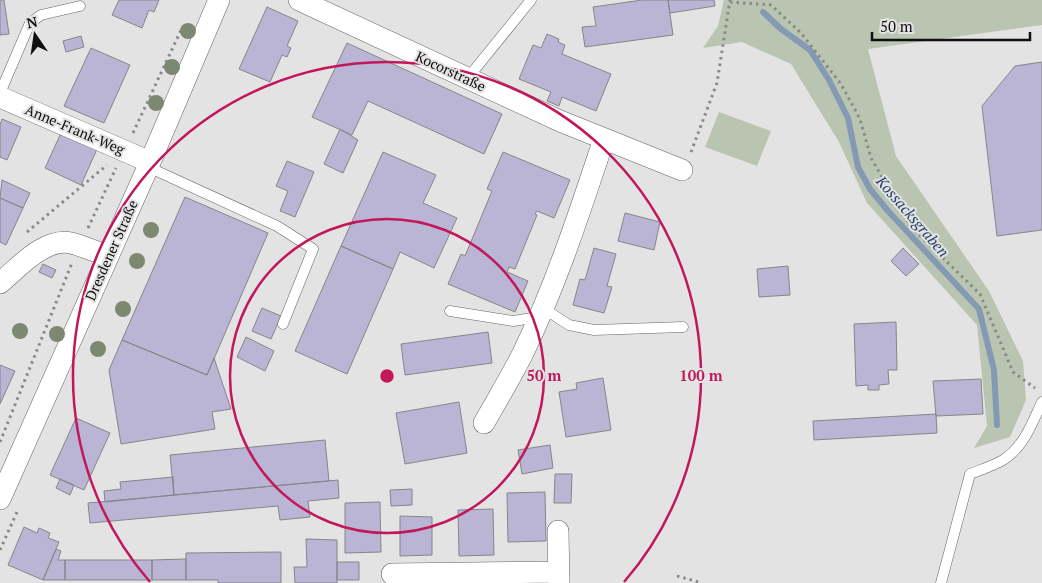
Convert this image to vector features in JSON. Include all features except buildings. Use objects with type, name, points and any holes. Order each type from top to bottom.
[{"type":"street","name":"Dresdener Straße","points":[[0,499],[149,164],[219,0]]},
{"type":"street","name":"Kocorstraße","points":[[299,0],[467,79],[604,139],[682,170]]},
{"type":"street","name":"Anne-Frank-Weg","points":[[0,97],[125,151],[149,164]]},
{"type":"street","points":[[484,423],[523,353],[541,313],[582,207],[604,139]]},
{"type":"street","points":[[0,283],[48,247],[58,243],[69,242],[108,256]]},
{"type":"street","points":[[392,574],[559,578],[558,531]]},
{"type":"lane","points":[[467,79],[531,0]]},
{"type":"lane","points":[[0,93],[30,23],[41,15],[80,6]]},
{"type":"lane","points":[[149,164],[277,226],[313,249],[283,324]]},
{"type":"lane","points":[[450,311],[513,321],[541,313],[569,326],[594,330],[683,327]]},
{"type":"lane","points":[[941,583],[970,474],[1003,460],[1018,447],[1030,430],[1042,402]]},
{"type":"path","points":[[682,170],[697,138],[715,88],[730,1],[771,5],[801,33],[842,84],[860,119],[871,158],[912,228],[980,294],[1013,372],[1042,393]]},
{"type":"path","points":[[0,442],[79,246],[183,27]]},
{"type":"path","points":[[20,238],[125,151]]},
{"type":"path","points":[[677,576],[702,583]]},
{"type":"green space","points":[[724,0],[1042,0],[1042,25],[868,49],[896,156],[989,291],[1023,361],[1026,400],[1010,437],[974,448],[987,426],[977,325],[867,203],[839,142],[791,64],[742,42],[703,48],[718,26]]},
{"type":"green space","points":[[719,112],[771,131],[757,166],[705,147]]},
{"type":"waterway","name":"Kossacksgraben","points":[[763,12],[781,29],[810,50],[829,80],[848,118],[858,167],[870,189],[979,309],[994,370],[997,425]]}]
